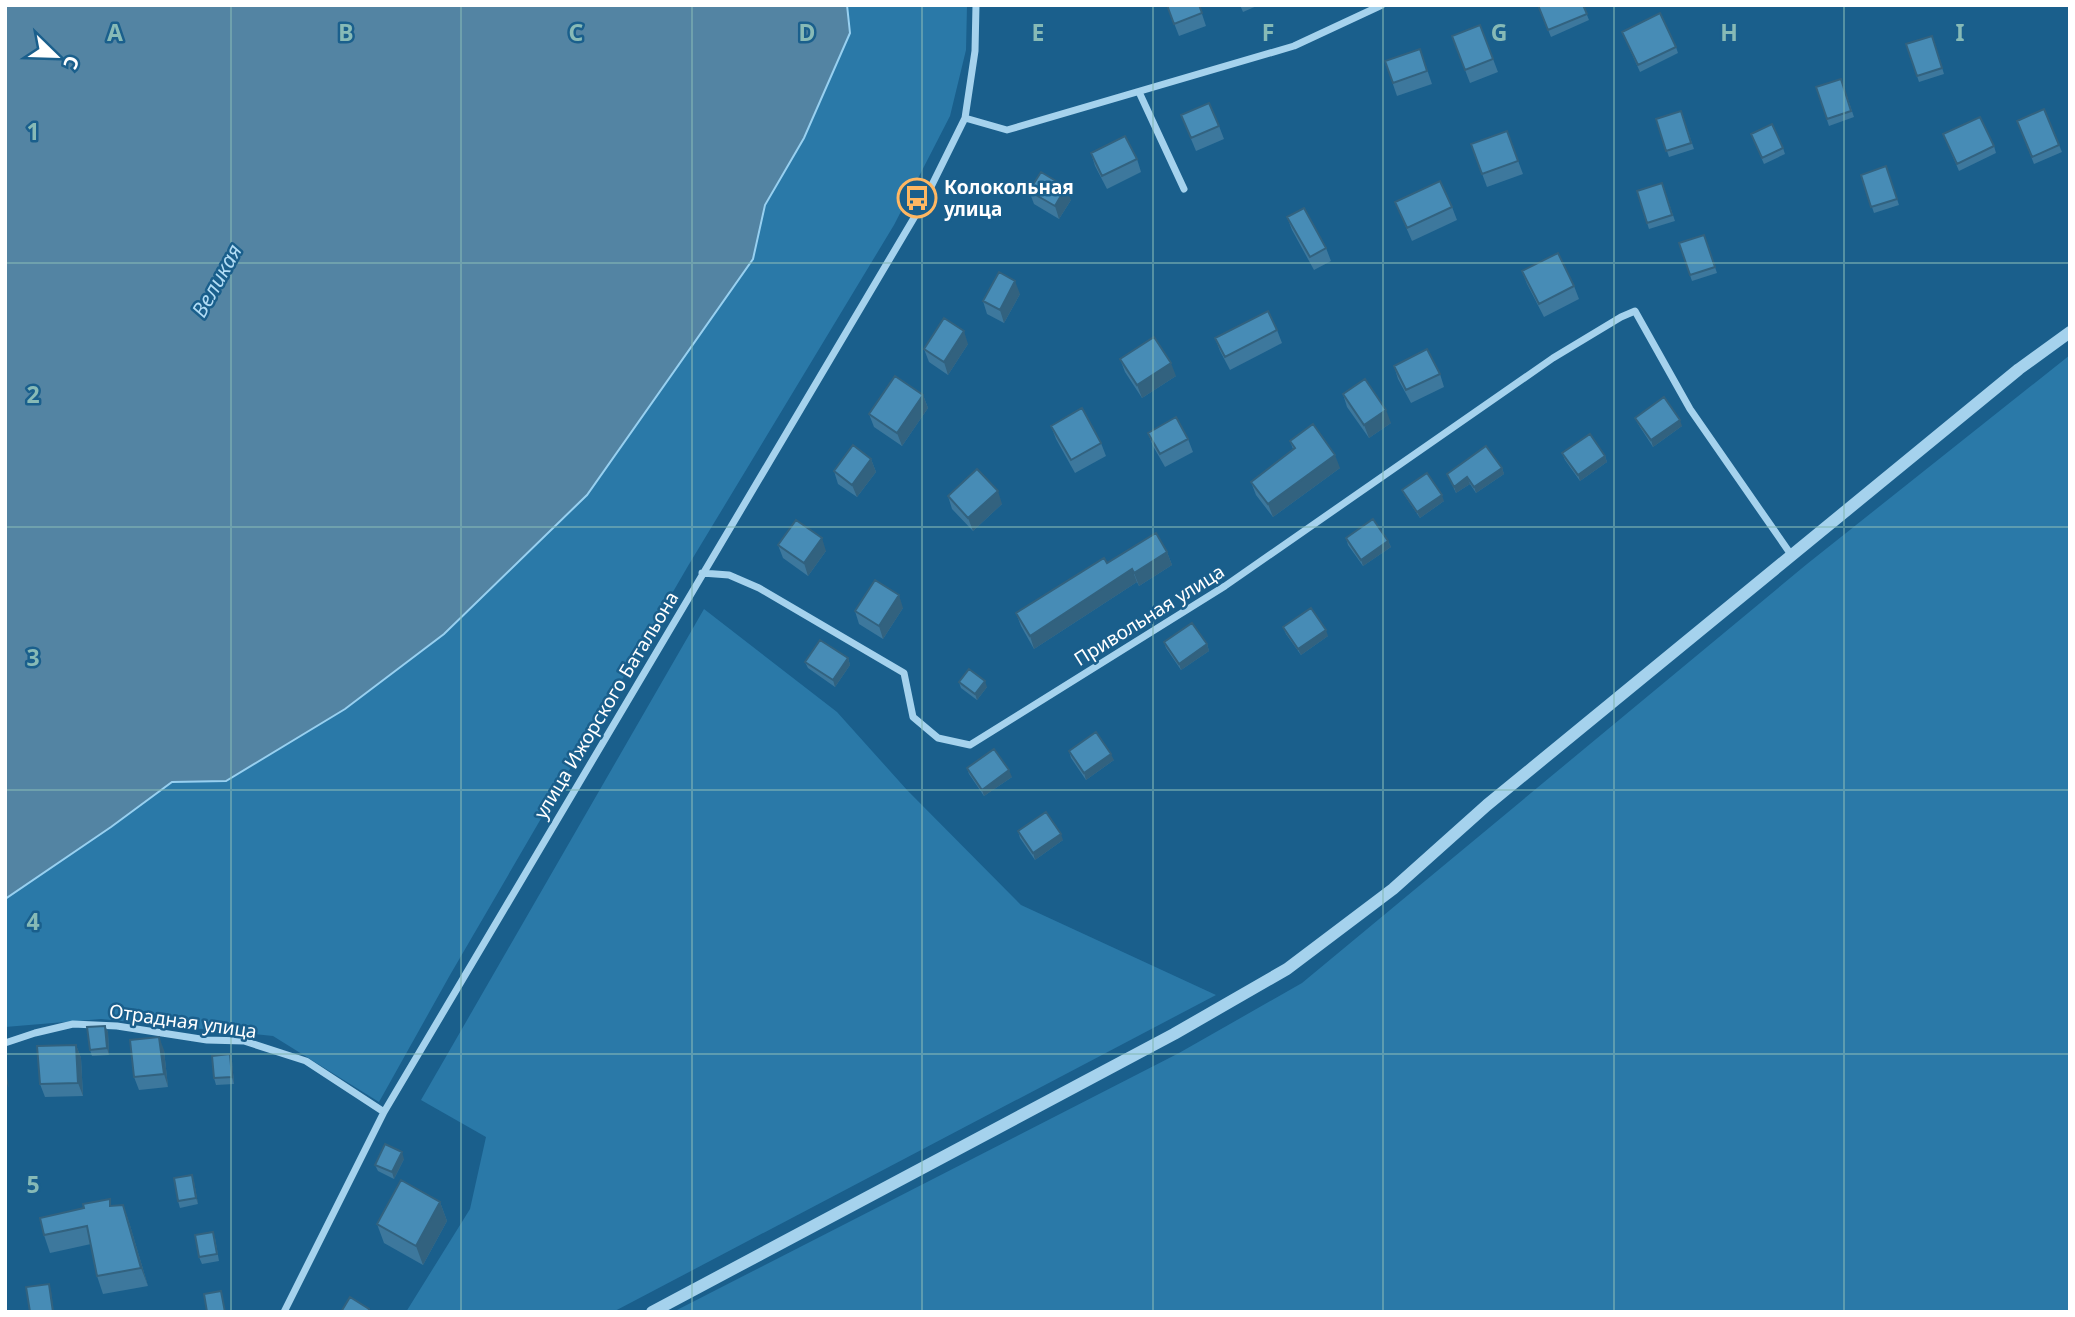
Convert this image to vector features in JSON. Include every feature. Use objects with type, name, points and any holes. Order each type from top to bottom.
[{"type":"street","name":"улица Ижорского Батальона","points":[[284,1312],[384,1112],[924,201],[965,118],[975,51],[976,5]]},
{"type":"street","points":[[965,118],[1007,130],[1294,46],[1382,5]]},
{"type":"street","points":[[1139,92],[1184,189]]},
{"type":"street","name":"Привольная улица","points":[[702,573],[730,575],[759,588],[904,673],[912,717],[938,738],[970,745],[1225,586],[1553,358],[1635,311],[1690,409],[1791,556]]},
{"type":"street","points":[[652,1312],[1174,1034],[1287,969],[1393,889],[1486,805],[2019,369],[2070,332]]},
{"type":"street","name":"Отрадная улица","points":[[5,1043],[73,1024],[117,1026],[207,1040],[244,1041],[306,1061],[384,1112]]},
{"type":"shaded area","points":[[847,5],[967,5],[966,50],[950,116],[894,225],[688,566],[379,1102],[273,1036],[101,1019],[5,1027],[5,899],[111,827],[172,781],[227,781],[345,709],[444,634],[587,495],[753,259],[765,206],[804,138],[850,33]]},
{"type":"shaded area","points":[[2070,355],[2070,1312],[673,1312],[1179,1053],[1302,983],[1807,564]]},
{"type":"shaded area","points":[[704,609],[837,712],[907,790],[1021,905],[1216,995],[613,1312],[406,1312],[470,1209],[486,1137],[421,1100]]},
{"type":"water","name":"Великая","points":[[5,5],[847,5],[850,33],[804,138],[765,205],[753,259],[587,495],[444,634],[345,709],[226,781],[172,782],[5,899]]},
{"type":"building","points":[[1167,5],[1199,5],[1202,13],[1174,24]]},
{"type":"building","points":[[1538,5],[1583,5],[1587,14],[1548,30]]},
{"type":"building","points":[[1660,13],[1676,47],[1638,65],[1622,32]]},
{"type":"building","points":[[1480,25],[1493,59],[1465,70],[1452,36]]},
{"type":"building","points":[[1932,36],[1942,68],[1917,76],[1906,44]]},
{"type":"building","points":[[1420,49],[1427,71],[1393,83],[1385,61]]},
{"type":"building","points":[[1841,79],[1851,111],[1827,119],[1816,87]]},
{"type":"building","points":[[1209,103],[1219,126],[1191,138],[1181,115]]},
{"type":"building","points":[[2044,109],[2059,145],[2032,157],[2017,121]]},
{"type":"building","points":[[1681,111],[1691,143],[1666,151],[1656,119]]},
{"type":"building","points":[[1980,117],[1994,146],[1957,164],[1943,134]]},
{"type":"building","points":[[1772,124],[1783,148],[1762,158],[1751,134]]},
{"type":"building","points":[[1507,131],[1518,161],[1482,174],[1471,144]]},
{"type":"building","points":[[1125,136],[1137,159],[1102,176],[1091,153]]},
{"type":"building","points":[[1886,166],[1897,199],[1871,207],[1861,175]]},
{"type":"building","points":[[1041,172],[1066,187],[1055,206],[1029,191]]},
{"type":"building","points":[[1440,181],[1452,207],[1407,228],[1395,202]]},
{"type":"building","points":[[1662,183],[1672,215],[1647,223],[1637,191]]},
{"type":"building","points":[[1304,208],[1326,248],[1310,257],[1287,217]]},
{"type":"building","points":[[1704,235],[1715,267],[1690,275],[1679,243]]},
{"type":"building","points":[[1558,253],[1574,286],[1539,304],[1522,271]]},
{"type":"building","points":[[999,272],[1015,281],[1000,310],[983,301]]},
{"type":"building","points":[[1268,311],[1277,330],[1225,357],[1215,338]]},
{"type":"building","points":[[944,318],[964,331],[944,362],[924,349]]},
{"type":"building","points":[[1154,337],[1171,363],[1137,385],[1120,359]]},
{"type":"building","points":[[1427,349],[1440,374],[1406,390],[1394,366]]},
{"type":"building","points":[[895,376],[923,395],[897,433],[869,414]]},
{"type":"building","points":[[1365,379],[1386,410],[1364,425],[1343,394]]},
{"type":"building","points":[[1664,397],[1680,420],[1651,440],[1635,418]]},
{"type":"building","points":[[1082,408],[1101,443],[1071,460],[1051,426]]},
{"type":"building","points":[[1176,417],[1188,439],[1160,454],[1148,433]]},
{"type":"building","points":[[1313,424],[1335,455],[1268,504],[1251,482],[1295,448],[1290,441]]},
{"type":"building","points":[[1590,434],[1605,456],[1578,475],[1562,453]]},
{"type":"building","points":[[853,445],[871,459],[852,485],[834,471]]},
{"type":"building","points":[[1486,446],[1502,468],[1474,487],[1467,477],[1454,487],[1447,474]]},
{"type":"building","points":[[977,469],[998,491],[968,518],[948,496]]},
{"type":"building","points":[[1427,473],[1442,495],[1417,512],[1402,490]]},
{"type":"building","points":[[1373,519],[1388,541],[1361,560],[1346,538]]},
{"type":"building","points":[[796,520],[822,538],[804,563],[778,545]]},
{"type":"building","points":[[1156,533],[1167,552],[1134,573],[1132,569],[1030,636],[1016,613],[1104,558],[1107,563]]},
{"type":"building","points":[[875,580],[899,595],[879,626],[855,611]]},
{"type":"building","points":[[1311,608],[1326,630],[1298,649],[1283,627]]},
{"type":"building","points":[[1192,623],[1207,644],[1179,664],[1164,642]]},
{"type":"building","points":[[820,640],[848,658],[833,680],[805,662]]},
{"type":"building","points":[[969,669],[985,681],[975,694],[959,682]]},
{"type":"building","points":[[1096,732],[1111,754],[1084,773],[1069,751]]},
{"type":"building","points":[[994,749],[1009,770],[982,790],[967,768]]},
{"type":"building","points":[[1046,812],[1061,834],[1033,853],[1018,831]]},
{"type":"building","points":[[105,1026],[107,1048],[90,1050],[87,1027]]},
{"type":"building","points":[[159,1037],[164,1074],[134,1077],[130,1040]]},
{"type":"building","points":[[76,1045],[78,1083],[40,1084],[37,1046]]},
{"type":"building","points":[[230,1054],[232,1077],[214,1078],[212,1056]]},
{"type":"building","points":[[385,1144],[402,1152],[392,1172],[375,1165]]},
{"type":"building","points":[[192,1175],[196,1198],[178,1201],[174,1178]]},
{"type":"building","points":[[401,1180],[440,1202],[416,1246],[377,1224]]},
{"type":"building","points":[[110,1199],[110,1206],[123,1205],[141,1268],[97,1276],[87,1226],[44,1235],[40,1218],[84,1208],[83,1204]]},
{"type":"building","points":[[213,1232],[217,1254],[199,1257],[195,1235]]},
{"type":"building","points":[[49,1284],[53,1312],[30,1312],[26,1287]]},
{"type":"building","points":[[221,1291],[225,1312],[207,1312],[204,1294]]},
{"type":"building","points":[[350,1297],[369,1309],[368,1312],[341,1312]]},
{"type":"place","name":"Колокольная улица","points":[[917,198]]}]
